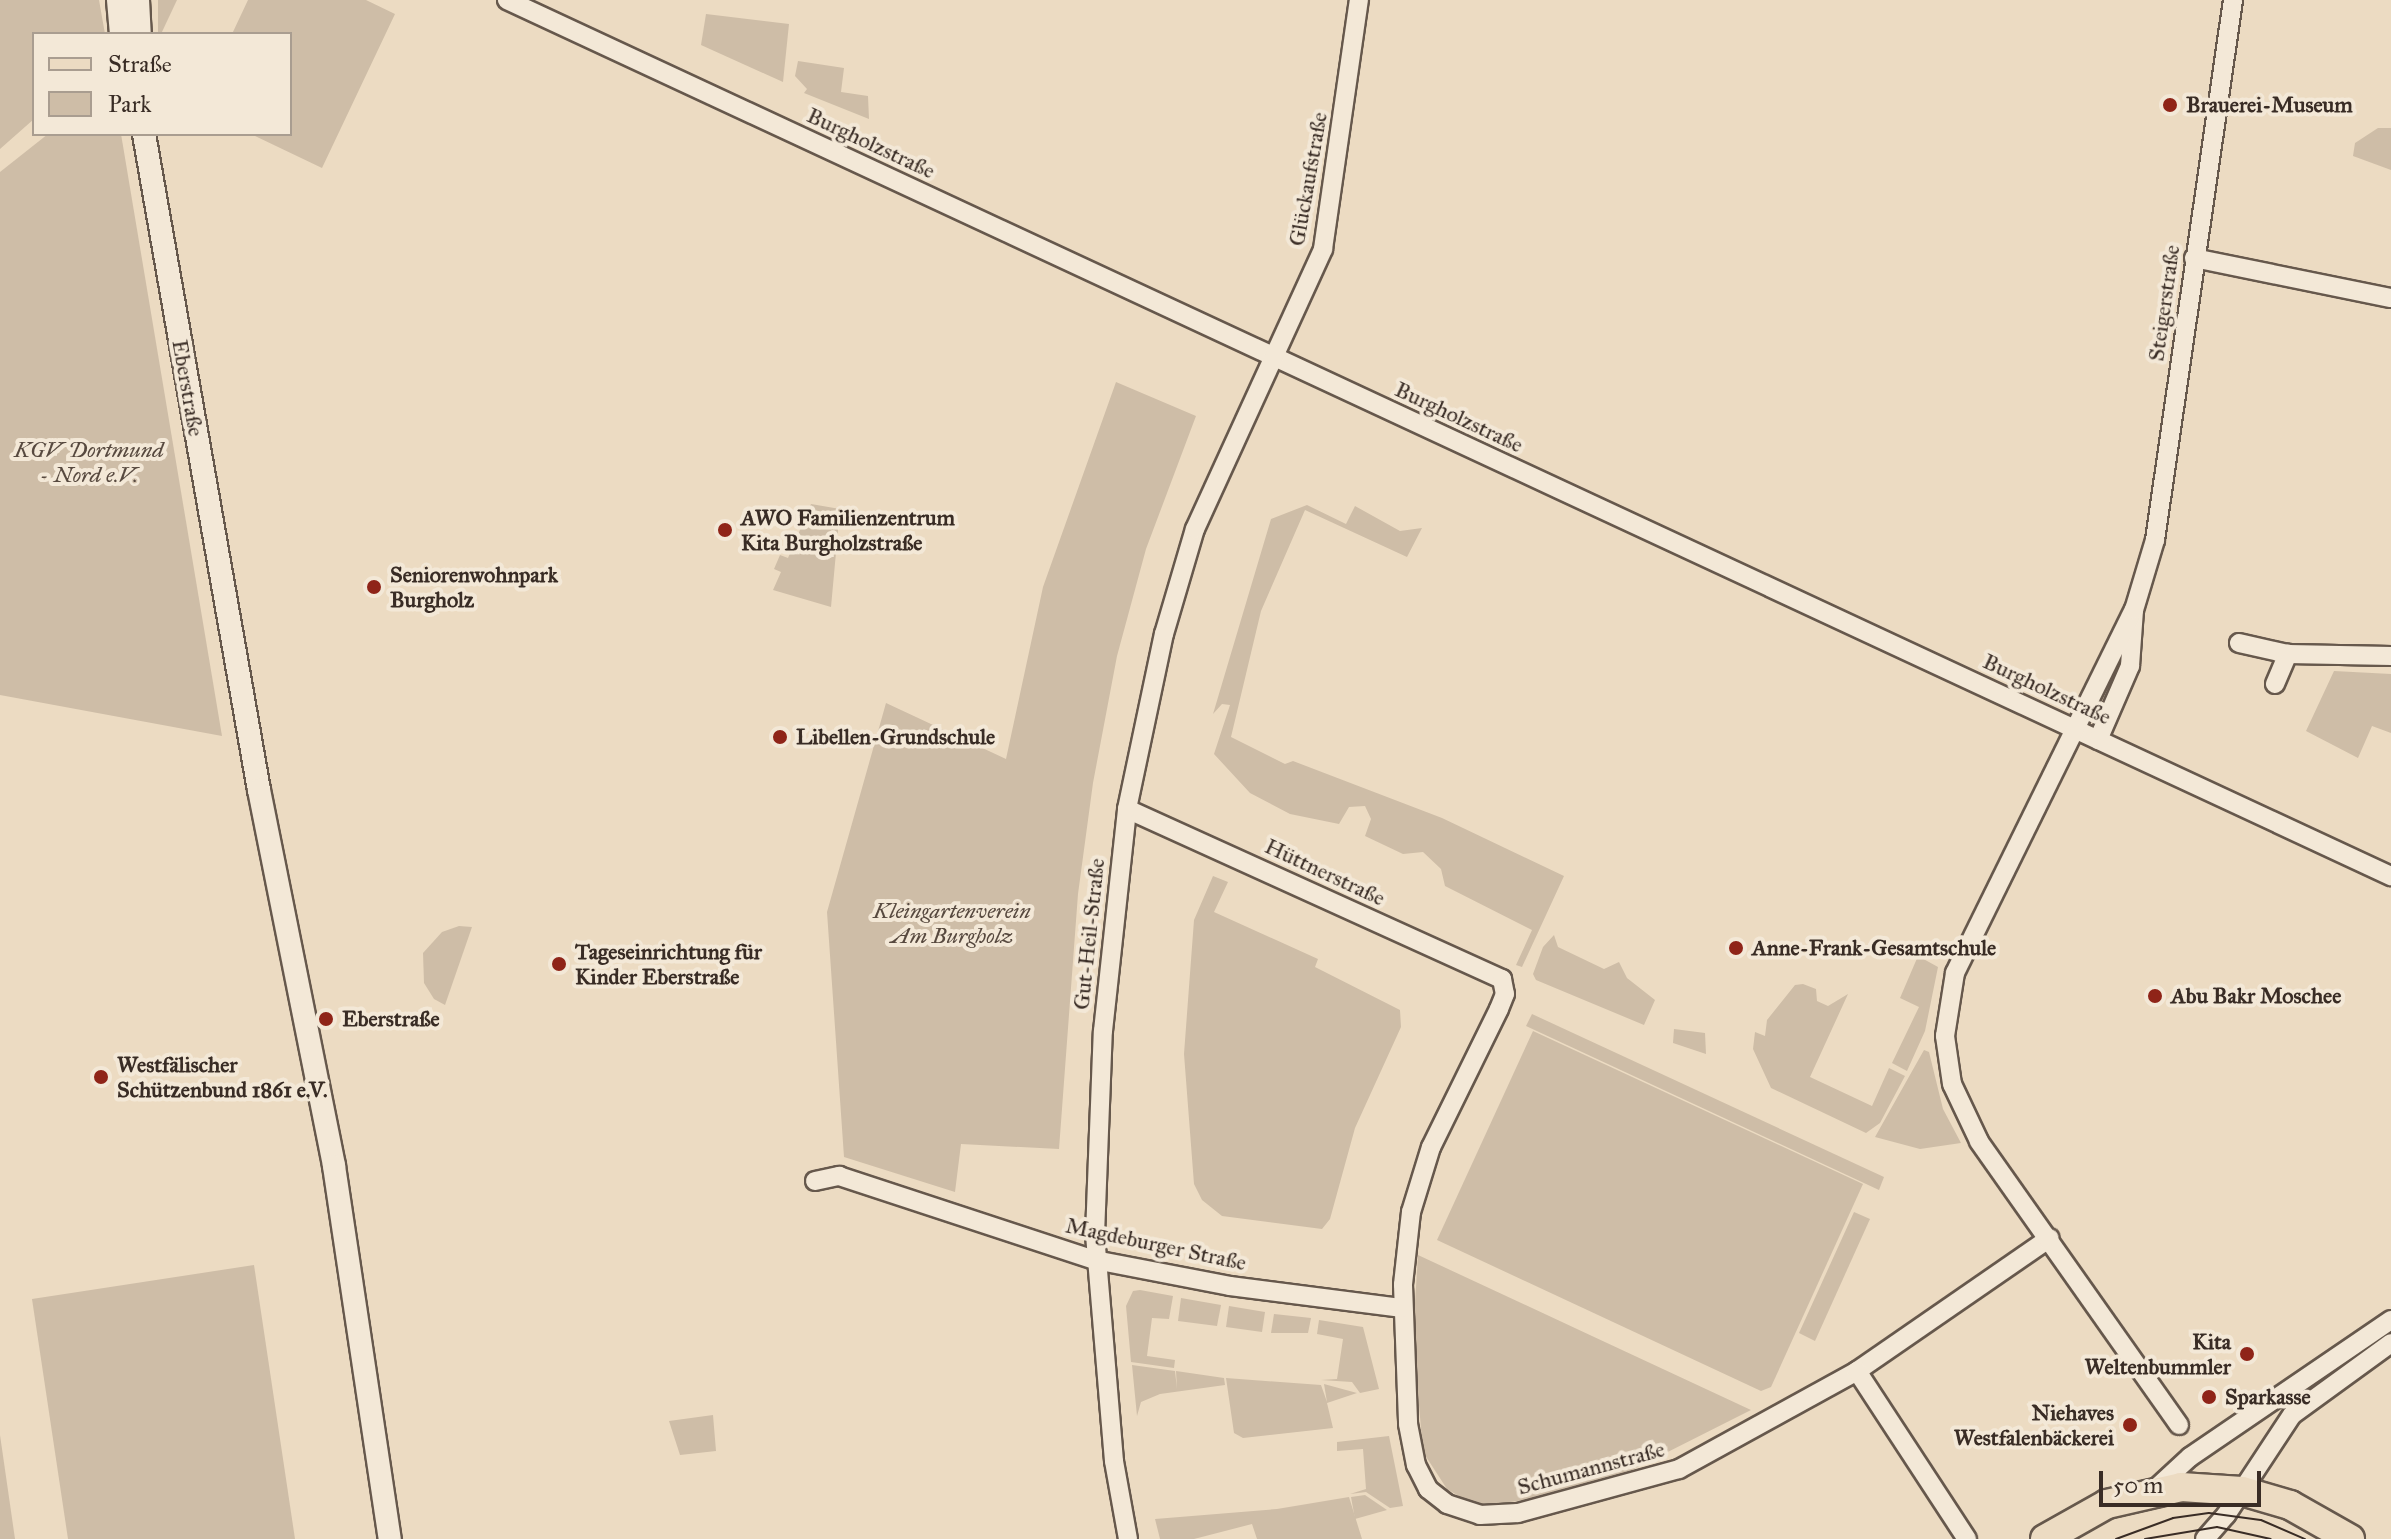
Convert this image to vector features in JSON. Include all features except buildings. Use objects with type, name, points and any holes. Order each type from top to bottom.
[{"type":"main road","points":[[2045,1539],[2107,1504],[2153,1491],[2242,1491],[2290,1505],[2350,1539]]},
{"type":"street","points":[[118,0],[121,32]]},
{"type":"street","points":[[138,0],[140,32]]},
{"type":"street","name":"Burgholzstraße","points":[[507,0],[2391,876]]},
{"type":"street","name":"Glückaufstraße","points":[[1272,356],[1323,249],[1359,0]]},
{"type":"street","name":"Steigerstraße","points":[[2179,1425],[1979,1141],[1952,1084],[1945,1036],[1955,973],[2134,610],[2156,538],[2233,0]]},
{"type":"street","name":"Eberstraße","points":[[144,136],[259,790],[334,1166],[390,1539]]},
{"type":"street","points":[[2194,258],[2391,298]]},
{"type":"street","name":"Gut-Heil-Straße","points":[[1128,1539],[1114,1461],[1095,1260],[1103,1031],[1127,809],[1164,634],[1195,529],[1272,356]]},
{"type":"street","name":"Steigerstraße","points":[[2098,740],[2130,666],[2134,610]]},
{"type":"street","points":[[2239,643],[2288,654],[2391,656]]},
{"type":"street","points":[[2275,684],[2288,654]]},
{"type":"street","name":"Hüttnerstraße","points":[[1127,809],[1502,979]]},
{"type":"street","name":"Schumannstraße","points":[[1502,979],[1505,994],[1431,1147],[1411,1212],[1401,1308],[1416,1465],[1428,1489],[1447,1504],[1480,1515],[1518,1513],[1679,1469],[1857,1371],[2050,1238]]},
{"type":"street","name":"Magdeburger Straße","points":[[815,1181],[839,1176],[1095,1260],[1230,1286],[1401,1308]]},
{"type":"street","points":[[2153,1491],[2190,1457],[2391,1320]]},
{"type":"street","points":[[2205,1539],[2242,1491],[2292,1415],[2391,1343]]},
{"type":"street","points":[[1857,1371],[1967,1539]]},
{"type":"green space","points":[[0,0],[99,0],[105,32],[32,32],[32,121],[0,149]]},
{"type":"green space","points":[[158,0],[177,0],[162,32],[158,32]]},
{"type":"green space","points":[[248,0],[366,0],[395,14],[322,168],[255,136],[292,136],[292,32],[233,32]]},
{"type":"green space","points":[[706,14],[789,24],[783,82],[701,45]]},
{"type":"green space","points":[[798,61],[844,68],[841,92],[868,96],[869,119],[804,93],[807,89],[795,76]]},
{"type":"green space","points":[[2378,128],[2391,128],[2391,170],[2353,156],[2355,143]]},
{"type":"green space","name":"KGV Dortmund - Nord e.V.","points":[[45,136],[121,136],[222,736],[0,695],[0,172]]},
{"type":"green space","name":"Kleingartenverein Am Burgholz","points":[[1116,382],[1196,416],[1146,549],[1117,656],[1093,783],[1078,894],[1059,1149],[961,1144],[955,1192],[844,1157],[827,912],[886,703],[1006,759],[1043,587]]},
{"type":"green space","points":[[811,504],[840,509],[831,607],[773,590],[781,572],[774,569],[780,555],[788,558]]},
{"type":"green space","points":[[1307,505],[1346,524],[1355,506],[1400,531],[1422,528],[1407,557],[1305,510],[1261,611],[1231,737],[1285,764],[1293,761],[1442,818],[1564,876],[1522,967],[1516,965],[1532,930],[1445,886],[1441,869],[1423,852],[1403,854],[1365,836],[1371,819],[1365,806],[1349,807],[1339,824],[1290,814],[1250,793],[1214,754],[1230,705],[1222,704],[1213,714],[1271,519]]},
{"type":"green space","points":[[2334,671],[2391,674],[2391,733],[2372,726],[2358,758],[2306,731]]},
{"type":"green space","points":[[1213,876],[1228,882],[1214,912],[1318,959],[1315,967],[1400,1010],[1401,1027],[1355,1128],[1330,1219],[1322,1229],[1222,1216],[1202,1200],[1194,1184],[1184,1054],[1194,920]]},
{"type":"green space","points":[[459,926],[472,927],[445,1005],[434,999],[424,983],[423,953],[442,932]]},
{"type":"green space","points":[[1554,935],[1558,947],[1604,969],[1619,962],[1627,978],[1655,1000],[1644,1025],[1536,980],[1533,974],[1543,947]]},
{"type":"green space","points":[[1918,956],[1938,967],[1925,1031],[1907,1071],[1892,1063],[1919,1007],[1900,998]]},
{"type":"green space","points":[[1803,984],[1816,989],[1817,1001],[1828,1006],[1848,994],[1810,1077],[1872,1106],[1889,1068],[1905,1076],[1880,1123],[1866,1133],[1771,1088],[1753,1049],[1755,1032],[1765,1036],[1767,1020],[1795,985]]},
{"type":"green space","points":[[1532,1014],[1884,1177],[1879,1190],[1526,1026]]},
{"type":"green space","points":[[1674,1029],[1705,1033],[1706,1054],[1673,1043]]},
{"type":"green space","points":[[1533,1031],[1863,1184],[1771,1387],[1761,1391],[1437,1240]]},
{"type":"green space","points":[[1924,1050],[1929,1052],[1943,1109],[1961,1143],[1920,1149],[1875,1137]]},
{"type":"green space","points":[[1854,1212],[1870,1219],[1815,1341],[1799,1333]]},
{"type":"green space","points":[[1418,1255],[1751,1410],[1632,1470],[1524,1500],[1490,1505],[1467,1501],[1447,1489],[1423,1452],[1413,1335]]},
{"type":"green space","points":[[254,1265],[295,1539],[68,1539],[32,1299]]},
{"type":"green space","points":[[1133,1291],[1173,1296],[1169,1319],[1152,1318],[1147,1356],[1175,1360],[1174,1368],[1131,1362],[1126,1306]]},
{"type":"green space","points":[[1181,1298],[1221,1305],[1217,1326],[1178,1321]]},
{"type":"green space","points":[[1229,1306],[1265,1312],[1262,1332],[1226,1327]]},
{"type":"green space","points":[[1274,1314],[1311,1318],[1308,1333],[1271,1333]]},
{"type":"green space","points":[[1319,1320],[1363,1327],[1379,1389],[1360,1393],[1352,1382],[1321,1380],[1337,1379],[1343,1339],[1317,1334]]},
{"type":"green space","points":[[1132,1365],[1175,1371],[1177,1389],[1176,1371],[1224,1378],[1225,1385],[1160,1394],[1141,1402],[1137,1416]]},
{"type":"green space","points":[[1226,1378],[1321,1385],[1327,1402],[1324,1384],[1357,1393],[1327,1403],[1333,1428],[1243,1438],[1234,1433]]},
{"type":"green space","points":[[713,1415],[716,1451],[680,1455],[669,1421]]},
{"type":"green space","points":[[0,1435],[15,1539],[0,1539]]},
{"type":"green space","points":[[1389,1436],[1403,1506],[1390,1508],[1366,1492],[1350,1494],[1366,1489],[1363,1449],[1337,1451],[1337,1442]]},
{"type":"green space","points":[[1365,1495],[1387,1510],[1355,1519],[1351,1497]]},
{"type":"green space","points":[[1349,1497],[1362,1539],[1257,1539],[1252,1524],[1194,1539],[1160,1539],[1155,1519],[1277,1509]]},
{"type":"tram line","points":[[2116,1539],[2173,1518],[2209,1513],[2261,1520],[2305,1539]]},
{"type":"tram line","points":[[2145,1539],[2217,1527],[2271,1539]]},
{"type":"place","name":"Brauerei-Museum","points":[[2170,105]]},
{"type":"place","name":"AWO Familienzentrum Kita Burgholzstraße","points":[[725,530]]},
{"type":"place","name":"Seniorenwohnpark Burgholz","points":[[374,587]]},
{"type":"place","name":"Libellen-Grundschule","points":[[780,737]]},
{"type":"place","name":"Anne-Frank-Gesamtschule","points":[[1736,948]]},
{"type":"place","name":"Tageseinrichtung für Kinder Eberstraße","points":[[559,964]]},
{"type":"place","name":"Abu Bakr Moschee","points":[[2155,996]]},
{"type":"place","name":"Eberstraße","points":[[326,1019]]},
{"type":"place","name":"Westfälischer Schützenbund 1861 e.V.","points":[[101,1077]]},
{"type":"place","name":"Kita Weltenbummler","points":[[2247,1354]]},
{"type":"place","name":"Sparkasse","points":[[2209,1397]]},
{"type":"place","name":"Niehaves Westfalenbäckerei","points":[[2130,1425]]}]
